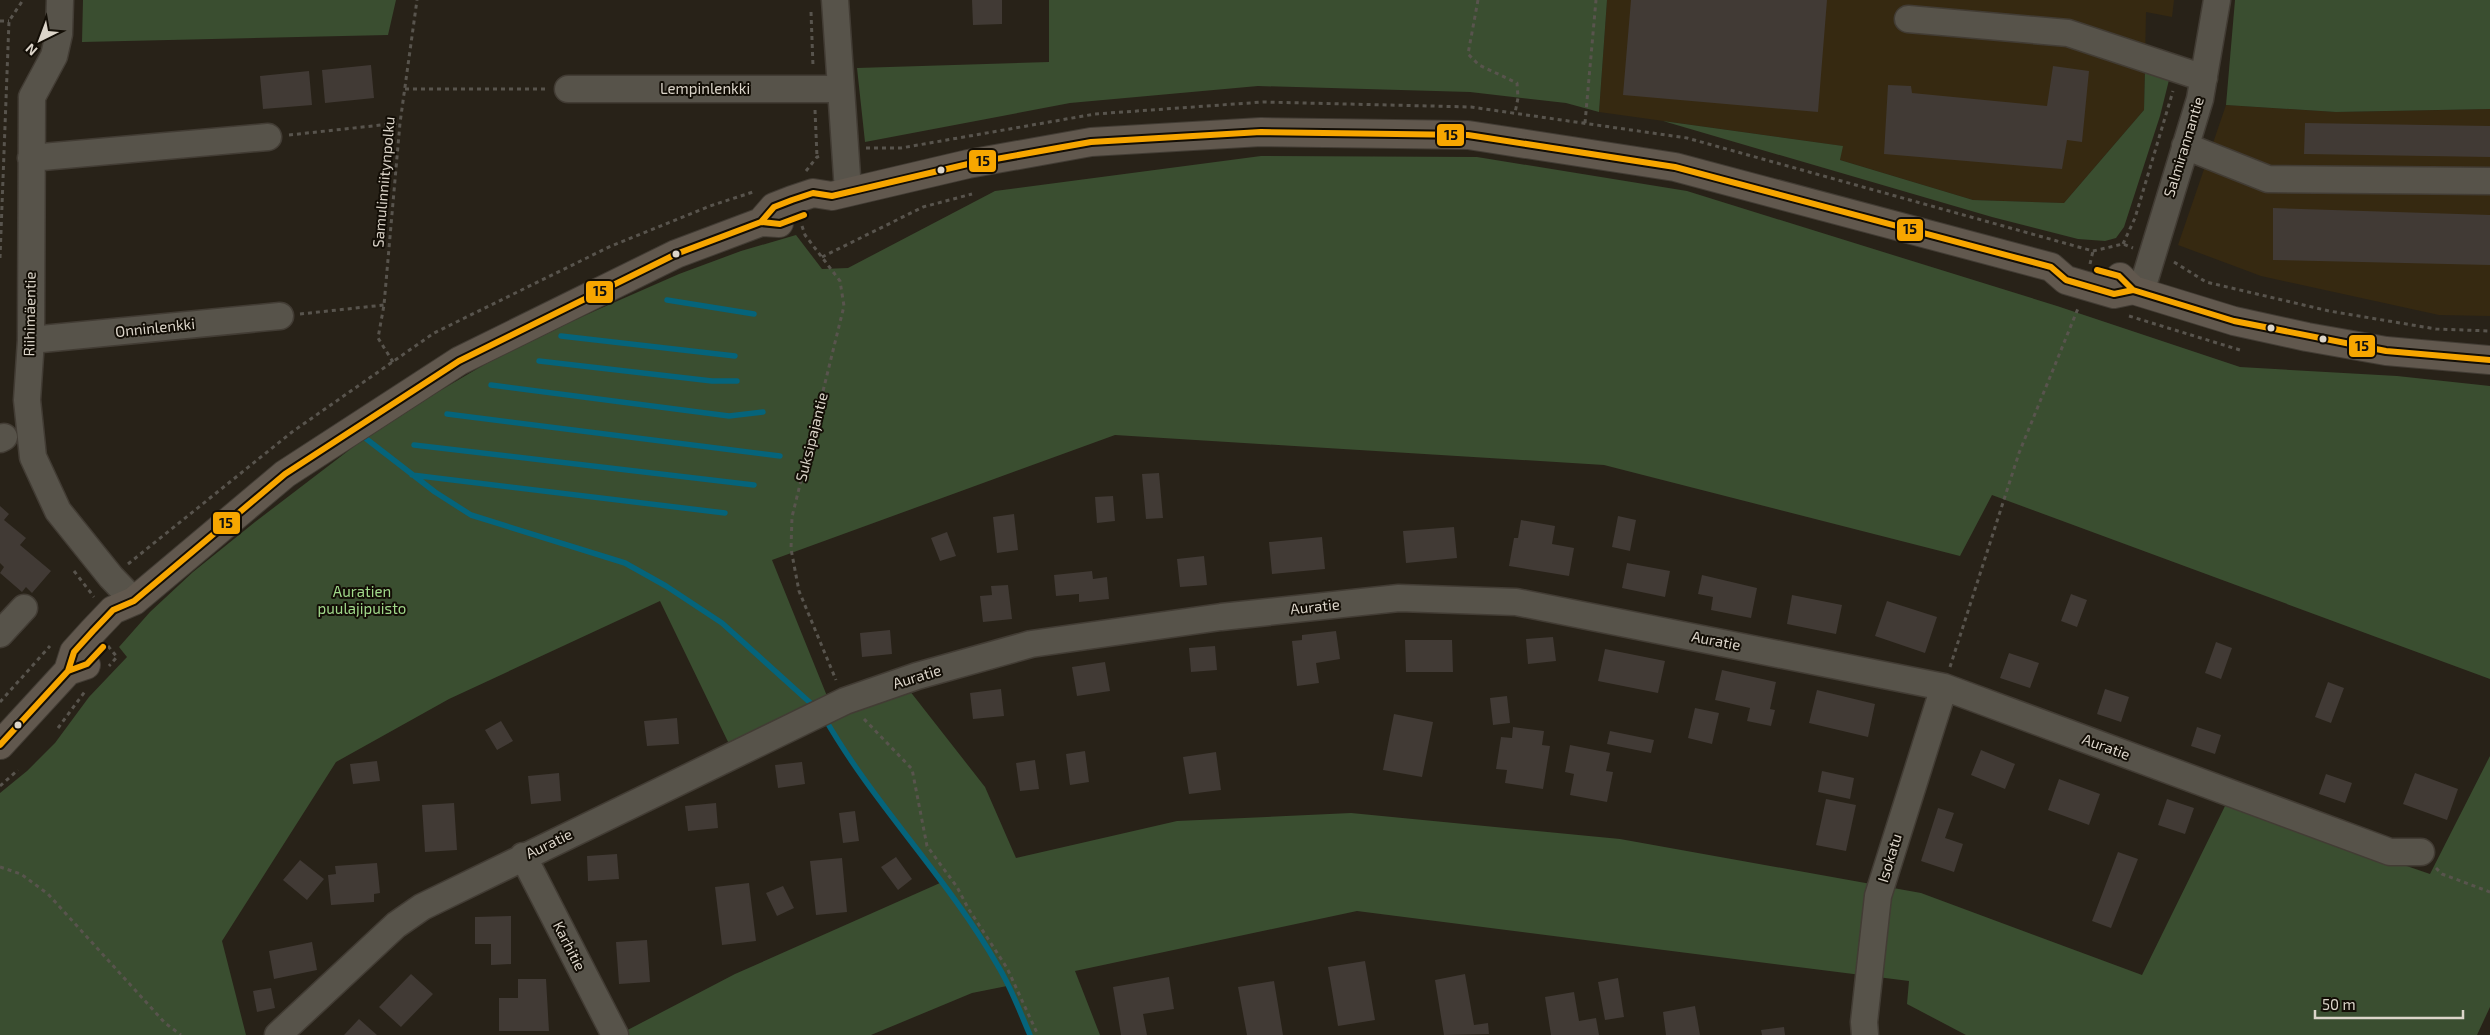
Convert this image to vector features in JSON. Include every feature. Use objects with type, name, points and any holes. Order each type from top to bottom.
[{"type":"main road","points":[[0,745],[68,672],[87,664],[126,622],[134,601],[285,474],[459,361],[676,254],[760,222],[774,207],[792,200],[813,193],[840,193],[968,164],[1091,142],[1261,132],[1468,135],[1675,167],[2051,267],[2066,280],[2089,268],[2114,294],[2134,299],[2307,337],[2386,351],[2490,360]]},
{"type":"main road","points":[[760,222],[780,224],[818,210],[840,193]]},
{"type":"street","name":"Riihimäentie","points":[[60,0],[59,34],[54,56],[32,97],[31,340],[27,400],[34,457],[58,511],[112,578],[134,601]]},
{"type":"street","points":[[835,0],[845,152],[840,193]]},
{"type":"street","name":"Salmirannantie","points":[[2134,299],[2152,254],[2200,98],[2217,0]]},
{"type":"street","points":[[1908,19],[2068,33],[2204,78]]},
{"type":"street","name":"Lempinlenkki","points":[[568,89],[841,89]]},
{"type":"street","points":[[31,158],[268,137]]},
{"type":"street","points":[[2185,146],[2268,179],[2490,181]]},
{"type":"street","name":"Onninlenkki","points":[[31,340],[280,316]]},
{"type":"street","name":"Auratie","points":[[278,1035],[396,926],[422,907],[523,856],[845,701],[917,676],[1031,644],[1221,617],[1400,598],[1516,602],[1944,687],[2390,852],[2421,852]]},
{"type":"street","points":[[0,634],[24,608]]},
{"type":"street","name":"Isokatu","points":[[1866,1035],[1864,1022],[1878,896],[1944,687]]},
{"type":"street","name":"Karhitie","points":[[523,856],[615,1035]]},
{"type":"path","points":[[0,258],[9,21],[23,0]]},
{"type":"path","name":"Samulinniitynpolku","points":[[393,362],[378,338],[384,305],[400,123],[417,0]]},
{"type":"path","points":[[1478,0],[1468,54],[1479,65],[1517,83],[1516,113]]},
{"type":"path","points":[[1585,123],[1596,0]]},
{"type":"path","points":[[0,21],[9,21]]},
{"type":"path","points":[[1944,687],[2019,452],[2081,301],[2089,268],[2123,244],[2135,218],[2167,116],[2179,69]]},
{"type":"path","points":[[405,89],[568,89]]},
{"type":"path","points":[[800,174],[806,171],[818,157],[873,147],[901,148],[1095,114],[1262,102],[1471,107],[1687,138],[2089,268]]},
{"type":"path","points":[[268,137],[400,123]]},
{"type":"path","points":[[88,603],[112,578],[292,432],[434,334],[609,247],[710,206],[762,189]]},
{"type":"path","points":[[822,257],[924,207],[972,194]]},
{"type":"path","name":"Suksipajantie","points":[[798,217],[805,235],[840,281],[844,306],[792,517],[792,549],[799,591],[845,701]]},
{"type":"path","points":[[2123,244],[2168,258],[2206,282],[2329,311],[2436,329],[2490,331]]},
{"type":"path","points":[[2134,299],[2240,350]]},
{"type":"path","points":[[280,316],[384,305]]},
{"type":"path","points":[[0,702],[52,644]]},
{"type":"path","points":[[845,701],[880,733],[912,769],[927,846],[957,887],[968,908],[1007,968],[1038,1035]]},
{"type":"path","points":[[0,786],[18,770]]},
{"type":"path","points":[[2421,852],[2442,874],[2490,892]]},
{"type":"path","points":[[0,867],[21,874],[48,894],[165,1023],[181,1035]]},
{"type":"shaded area","points":[[1607,0],[2174,0],[2172,17],[2146,12],[2144,110],[2064,203],[1973,200],[1840,160],[1842,146],[1599,112]]},
{"type":"shaded area","points":[[2226,105],[2336,112],[2490,109],[2490,316],[2439,315],[2261,276],[2178,245]]},
{"type":"green space","points":[[83,0],[396,0],[388,35],[82,42]]},
{"type":"green space","points":[[1049,0],[1607,0],[1599,112],[1566,103],[1470,92],[1258,86],[1070,103],[865,142],[857,68],[1049,62]]},
{"type":"green space","points":[[2235,0],[2490,0],[2490,109],[2336,112],[2226,105]]},
{"type":"green space","points":[[2145,69],[2170,76],[2160,116],[2124,227],[2116,238],[2105,241],[2078,239],[1992,217],[1663,121],[1843,146],[1840,160],[1973,200],[2064,203],[2144,110]]},
{"type":"green space","name":"Auratien puulajipuisto","points":[[1261,156],[1477,157],[1687,191],[2057,306],[2240,367],[2397,376],[2490,386],[2490,679],[1992,495],[1960,556],[1604,465],[1115,435],[772,560],[829,701],[730,746],[660,601],[449,699],[336,762],[222,941],[246,1035],[0,1035],[0,793],[27,771],[55,743],[89,697],[127,657],[119,647],[150,612],[193,572],[361,441],[436,393],[511,349],[679,274],[741,251],[796,235],[822,269],[848,268],[995,191]]},
{"type":"green space","points":[[902,681],[985,787],[1016,858],[1177,821],[1351,813],[1620,839],[1921,893],[2142,975],[2226,804],[2430,874],[2490,756],[2490,1007],[2477,1035],[1966,1035],[1907,1004],[1909,981],[1357,911],[1075,971],[1100,1035],[1030,1035],[1007,986],[972,993],[871,1035],[618,1035],[735,974],[940,883],[850,762],[827,723]]},
{"type":"building","points":[[972,0],[1002,0],[1002,24],[973,25]]},
{"type":"building","points":[[1631,0],[1827,0],[1818,112],[1623,95]]},
{"type":"building","points":[[371,65],[374,98],[325,103],[322,70]]},
{"type":"building","points":[[2053,66],[2089,71],[2082,142],[2067,140],[2062,169],[1884,154],[1888,85],[1911,86],[1912,93],[2047,106]]},
{"type":"building","points":[[309,71],[312,105],[263,109],[260,76]]},
{"type":"building","points":[[2305,123],[2490,126],[2490,157],[2304,154]]},
{"type":"building","points":[[2273,208],[2490,215],[2490,265],[2273,260]]},
{"type":"building","points":[[1159,473],[1163,518],[1146,519],[1142,474]]},
{"type":"building","points":[[1113,496],[1115,521],[1097,523],[1095,497]]},
{"type":"building","points":[[0,506],[9,514],[4,520],[26,538],[20,545],[51,571],[32,593],[26,587],[22,592],[0,573],[4,567],[0,563]]},
{"type":"building","points":[[1014,514],[1018,550],[997,553],[993,517]]},
{"type":"building","points":[[1618,516],[1636,520],[1630,551],[1612,547]]},
{"type":"building","points":[[1521,520],[1555,526],[1552,544],[1574,548],[1569,576],[1509,566],[1514,538],[1518,538]]},
{"type":"building","points":[[1454,527],[1457,558],[1406,563],[1403,531]]},
{"type":"building","points":[[947,532],[956,556],[940,561],[931,538]]},
{"type":"building","points":[[1322,537],[1325,569],[1272,574],[1269,542]]},
{"type":"building","points":[[1204,556],[1207,585],[1180,587],[1177,559]]},
{"type":"building","points":[[1627,563],[1670,571],[1665,597],[1622,588]]},
{"type":"building","points":[[1092,571],[1093,579],[1107,577],[1109,599],[1079,602],[1079,594],[1056,596],[1054,575]]},
{"type":"building","points":[[1702,575],[1757,588],[1751,618],[1711,610],[1713,597],[1698,594]]},
{"type":"building","points":[[1008,585],[1012,619],[983,622],[980,596],[992,595],[991,586]]},
{"type":"building","points":[[2071,594],[2087,600],[2077,627],[2061,621]]},
{"type":"building","points":[[1792,595],[1842,605],[1836,634],[1787,624]]},
{"type":"building","points":[[1887,601],[1937,617],[1925,653],[1875,636]]},
{"type":"building","points":[[890,630],[892,654],[862,657],[860,633]]},
{"type":"building","points":[[1336,631],[1340,659],[1316,663],[1319,683],[1297,686],[1292,641],[1302,640],[1302,635]]},
{"type":"building","points":[[1553,637],[1556,661],[1528,664],[1526,639]]},
{"type":"building","points":[[1405,640],[1452,640],[1453,672],[1406,672]]},
{"type":"building","points":[[2216,642],[2232,648],[2221,679],[2205,673]]},
{"type":"building","points":[[1215,646],[1217,670],[1191,672],[1189,648]]},
{"type":"building","points":[[1605,649],[1665,661],[1658,693],[1598,681]]},
{"type":"building","points":[[2009,653],[2039,663],[2030,688],[2000,678]]},
{"type":"building","points":[[1105,662],[1110,691],[1077,696],[1072,667]]},
{"type":"building","points":[[1722,670],[1776,682],[1770,709],[1775,710],[1771,726],[1747,721],[1750,708],[1715,700]]},
{"type":"building","points":[[2328,682],[2344,688],[2331,723],[2315,717]]},
{"type":"building","points":[[1001,689],[1004,716],[973,719],[970,693]]},
{"type":"building","points":[[2105,689],[2129,697],[2121,722],[2097,714]]},
{"type":"building","points":[[1817,690],[1875,704],[1868,737],[1809,723]]},
{"type":"building","points":[[1507,696],[1510,723],[1493,725],[1490,698]]},
{"type":"building","points":[[1695,708],[1719,713],[1712,744],[1688,738]]},
{"type":"building","points":[[1394,714],[1433,722],[1422,777],[1383,770]]},
{"type":"building","points":[[677,718],[679,744],[647,746],[644,721]]},
{"type":"building","points":[[501,721],[513,741],[497,750],[485,730]]},
{"type":"building","points":[[1513,727],[1544,731],[1542,745],[1550,746],[1543,789],[1505,783],[1507,770],[1496,769],[1501,737],[1512,738]]},
{"type":"building","points":[[2197,727],[2221,735],[2215,754],[2191,746]]},
{"type":"building","points":[[1610,731],[1654,740],[1651,753],[1607,744]]},
{"type":"building","points":[[1570,745],[1610,753],[1606,771],[1613,772],[1607,802],[1570,795],[1574,774],[1565,772]]},
{"type":"building","points":[[1981,750],[2015,764],[2005,789],[1971,775]]},
{"type":"building","points":[[1085,751],[1089,782],[1070,785],[1066,754]]},
{"type":"building","points":[[1216,752],[1221,790],[1189,794],[1183,757]]},
{"type":"building","points":[[1035,760],[1039,789],[1020,791],[1016,763]]},
{"type":"building","points":[[377,761],[380,781],[353,784],[350,764]]},
{"type":"building","points":[[802,762],[805,784],[778,788],[775,765]]},
{"type":"building","points":[[1822,771],[1854,778],[1850,799],[1818,792]]},
{"type":"building","points":[[559,773],[561,801],[531,804],[528,776]]},
{"type":"building","points":[[2415,773],[2458,789],[2447,820],[2403,804]]},
{"type":"building","points":[[2326,774],[2352,783],[2345,803],[2319,794]]},
{"type":"building","points":[[2059,779],[2100,794],[2089,825],[2048,810]]},
{"type":"building","points":[[1826,799],[1856,805],[1846,851],[1816,845]]},
{"type":"building","points":[[2167,799],[2194,808],[2185,834],[2158,825]]},
{"type":"building","points":[[454,803],[457,850],[425,852],[422,805]]},
{"type":"building","points":[[716,803],[718,828],[688,831],[685,806]]},
{"type":"building","points":[[1938,808],[1954,813],[1945,838],[1963,844],[1954,872],[1921,861]]},
{"type":"building","points":[[855,811],[859,841],[843,843],[839,813]]},
{"type":"building","points":[[2118,852],[2138,859],[2111,928],[2092,921]]},
{"type":"building","points":[[617,854],[619,879],[588,881],[587,856]]},
{"type":"building","points":[[896,857],[912,879],[898,890],[881,867]]},
{"type":"building","points":[[842,858],[847,912],[816,915],[810,861]]},
{"type":"building","points":[[300,860],[324,879],[307,900],[283,880]]},
{"type":"building","points":[[377,863],[380,893],[374,894],[374,902],[331,905],[328,875],[336,874],[335,866]]},
{"type":"building","points":[[749,883],[756,941],[722,945],[715,887]]},
{"type":"building","points":[[783,886],[794,908],[777,916],[766,893]]},
{"type":"building","points":[[511,916],[511,964],[491,965],[491,944],[475,944],[475,917]]},
{"type":"building","points":[[647,940],[650,982],[619,984],[616,942]]},
{"type":"building","points":[[312,942],[317,970],[274,979],[269,951]]},
{"type":"building","points":[[1365,961],[1375,1020],[1338,1026],[1328,967]]},
{"type":"building","points":[[411,974],[433,994],[401,1027],[379,1007]]},
{"type":"building","points":[[1465,974],[1474,1025],[1488,1023],[1489,1034],[1444,1035],[1435,980]]},
{"type":"building","points":[[1169,977],[1174,1009],[1143,1014],[1147,1035],[1121,1035],[1113,987]]},
{"type":"building","points":[[1618,978],[1624,1017],[1605,1020],[1598,982]]},
{"type":"building","points":[[518,979],[546,979],[549,1031],[499,1031],[499,998],[518,998]]},
{"type":"building","points":[[1274,981],[1283,1035],[1247,1035],[1238,987]]},
{"type":"building","points":[[271,988],[275,1008],[257,1012],[253,991]]},
{"type":"building","points":[[1574,992],[1579,1021],[1596,1018],[1599,1035],[1551,1035],[1545,997]]},
{"type":"building","points":[[1695,1006],[1700,1035],[1666,1035],[1663,1012]]},
{"type":"building","points":[[359,1019],[377,1035],[344,1035]]},
{"type":"building","points":[[1784,1027],[1785,1035],[1762,1035],[1761,1030]]},
{"type":"waterway","points":[[667,300],[754,314]]},
{"type":"waterway","points":[[561,336],[735,356]]},
{"type":"waterway","points":[[539,361],[712,381],[737,381]]},
{"type":"waterway","points":[[491,385],[729,416],[763,412]]},
{"type":"waterway","points":[[447,414],[780,456]]},
{"type":"waterway","points":[[360,434],[435,492],[471,515],[625,563],[666,586],[722,623],[816,708]]},
{"type":"waterway","points":[[414,445],[754,485]]},
{"type":"waterway","points":[[412,475],[725,513]]},
{"type":"waterway","points":[[824,717],[865,781],[957,902],[978,934],[1007,982],[1030,1035]]},
{"type":"transit line","name":"15","points":[[761,222],[774,207],[813,193],[832,196],[968,164],[1091,142],[1261,132],[1468,135],[1675,167],[2051,267],[2066,280],[2114,294],[2133,290]]},
{"type":"transit line","name":"15","points":[[68,671],[74,652],[113,610],[134,601],[285,474],[459,361],[676,254],[761,222],[780,224],[804,215]]},
{"type":"transit line","name":"15","points":[[2097,270],[2119,276],[2133,290],[2234,321],[2386,351],[2490,360]]},
{"type":"transit line","name":"15","points":[[0,745],[68,671],[87,664],[103,647]]}]
